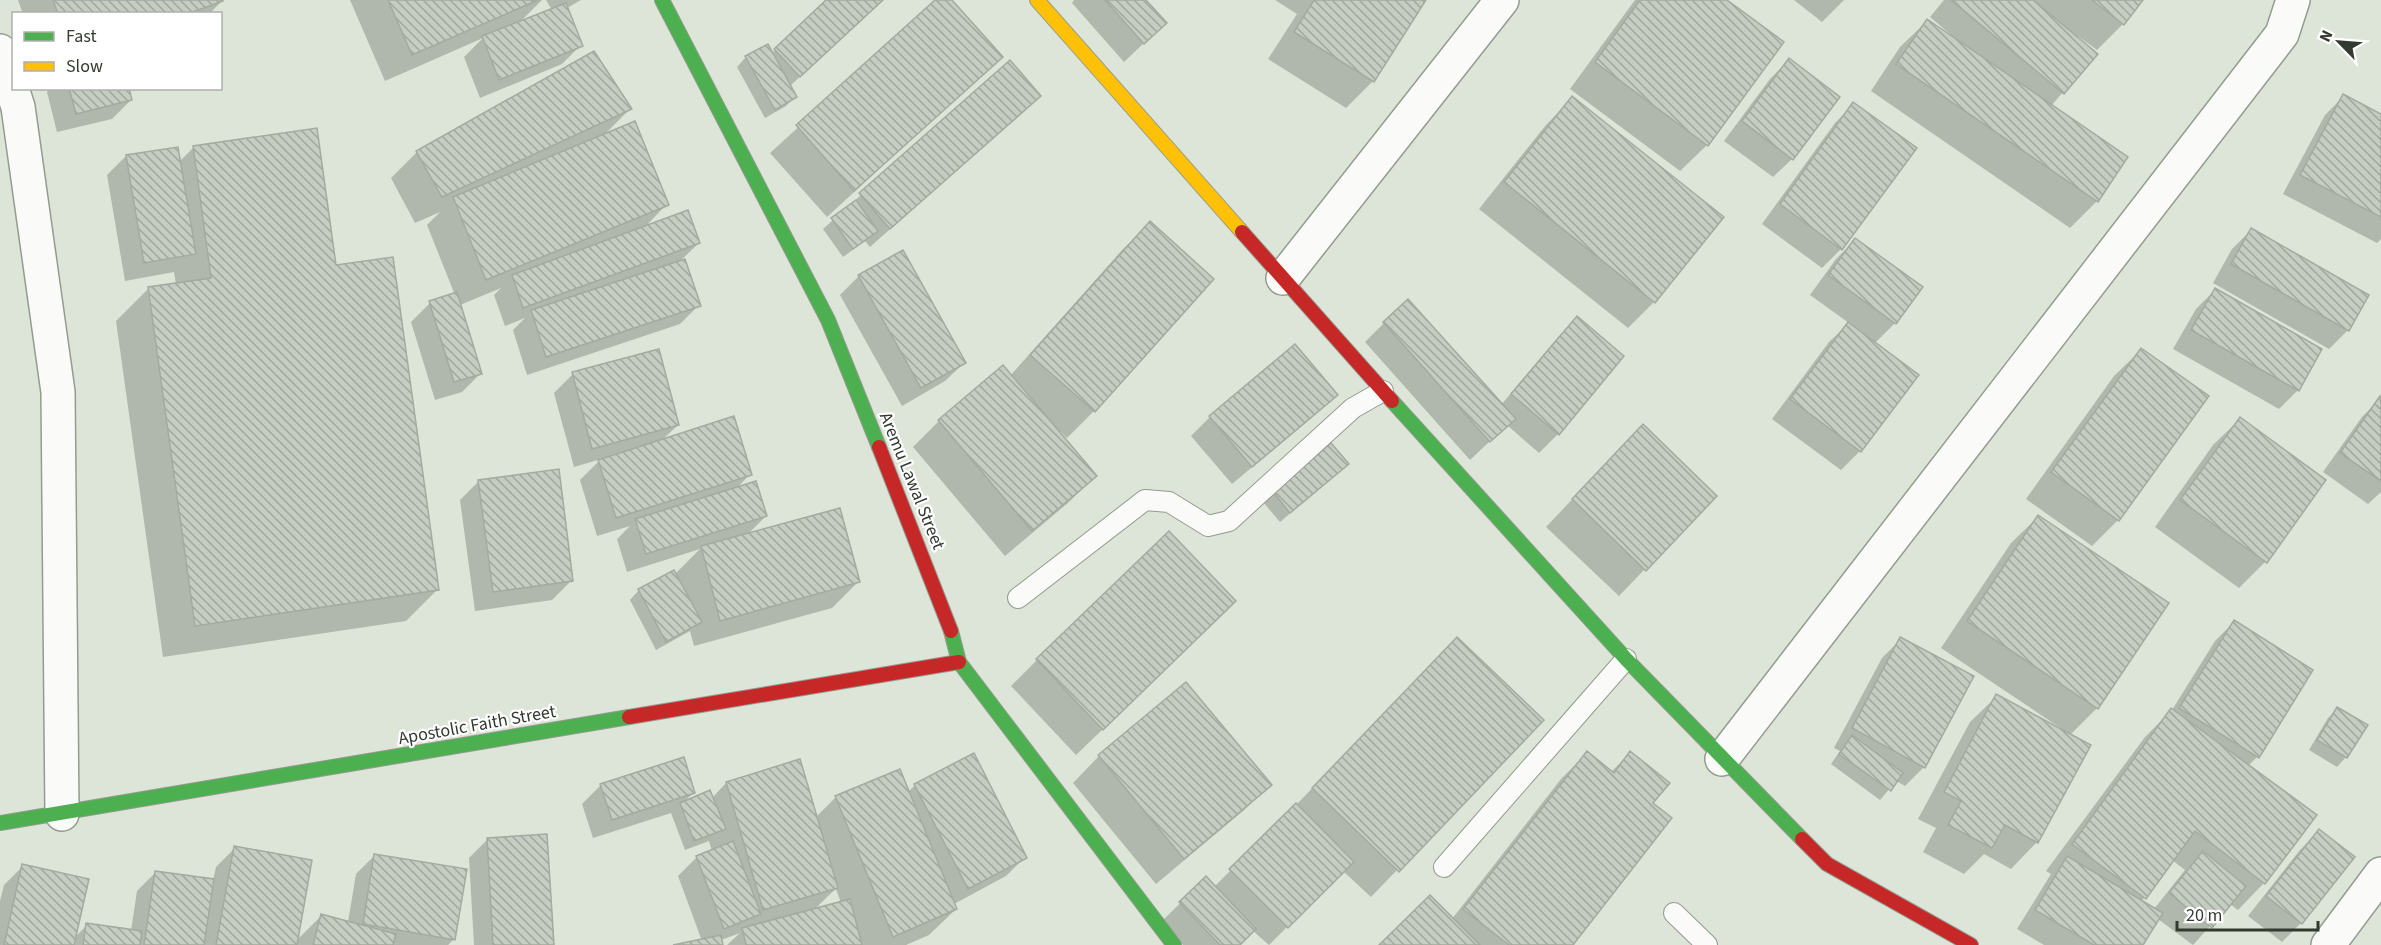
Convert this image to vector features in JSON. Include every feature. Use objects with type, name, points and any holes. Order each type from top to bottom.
[{"type":"street","name":"Aremu Lawal Street","points":[[662,0],[828,320],[948,621],[959,662],[1174,945]]},
{"type":"street","points":[[1037,0],[1383,391],[1626,659],[1722,759],[1827,864],[1971,945]]},
{"type":"street","points":[[1282,278],[1502,0]]},
{"type":"street","points":[[1722,759],[2282,34],[2293,0]]},
{"type":"street","points":[[0,51],[12,88]]},
{"type":"street","points":[[13,90],[18,107],[58,392],[62,814]]},
{"type":"street","name":"Apostolic Faith Street","points":[[0,823],[959,662]]},
{"type":"street","points":[[2328,945],[2381,874]]},
{"type":"lane","points":[[1018,598],[1145,500],[1169,501],[1208,526],[1229,521],[1353,408],[1383,391]]},
{"type":"lane","points":[[1444,867],[1626,659]]},
{"type":"lane","points":[[1674,913],[1707,945]]},
{"type":"building","points":[[53,0],[223,0],[193,12],[57,12]]},
{"type":"building","points":[[388,0],[538,0],[412,55]]},
{"type":"building","points":[[826,0],[883,0],[800,77],[774,49]]},
{"type":"building","points":[[935,0],[952,0],[1003,57],[854,191],[796,125]]},
{"type":"building","points":[[1105,0],[1146,0],[1167,23],[1144,44]]},
{"type":"building","points":[[1314,0],[1426,0],[1374,82],[1294,32]]},
{"type":"building","points":[[1640,0],[1727,0],[1784,42],[1708,146],[1595,62]]},
{"type":"building","points":[[1951,0],[2033,0],[2098,54],[2064,94]]},
{"type":"building","points":[[2092,0],[2143,0],[2124,25]]},
{"type":"building","points":[[566,3],[583,46],[499,80],[482,36]]},
{"type":"building","points":[[1927,19],[2128,157],[2098,202],[1896,64]]},
{"type":"building","points":[[768,44],[797,97],[775,110],[745,56]]},
{"type":"building","points":[[594,51],[632,109],[442,197],[416,151]]},
{"type":"building","points":[[1789,58],[1840,97],[1793,160],[1742,121]]},
{"type":"building","points":[[1010,60],[1041,96],[890,229],[859,193]]},
{"type":"building","points":[[70,90],[130,90],[132,100],[76,114]]},
{"type":"building","points":[[2343,94],[2381,114],[2381,217],[2300,175]]},
{"type":"building","points":[[1572,96],[1724,217],[1655,303],[1504,182]]},
{"type":"building","points":[[1853,102],[1917,148],[1842,250],[1780,204]]},
{"type":"building","points":[[635,121],[669,205],[486,280],[453,197]]},
{"type":"building","points":[[317,128],[336,265],[393,257],[439,590],[195,626],[148,287],[211,278],[193,146]]},
{"type":"building","points":[[178,147],[196,254],[144,263],[126,155]]},
{"type":"building","points":[[856,200],[878,231],[853,249],[831,218]]},
{"type":"building","points":[[688,210],[700,243],[523,308],[512,275]]},
{"type":"building","points":[[1150,221],[1214,279],[1095,412],[1030,355]]},
{"type":"building","points":[[2251,228],[2369,295],[2349,331],[2231,264]]},
{"type":"building","points":[[1855,238],[1923,287],[1896,324],[1828,275]]},
{"type":"building","points":[[903,250],[966,363],[921,388],[858,275]]},
{"type":"building","points":[[685,259],[701,306],[546,357],[531,310]]},
{"type":"building","points":[[2215,288],[2322,349],[2299,391],[2191,330]]},
{"type":"building","points":[[457,292],[482,374],[454,382],[429,301]]},
{"type":"building","points":[[1408,299],[1516,419],[1490,442],[1383,322]]},
{"type":"building","points":[[1577,316],[1624,356],[1559,435],[1511,394]]},
{"type":"building","points":[[1848,322],[1919,375],[1861,452],[1790,399]]},
{"type":"building","points":[[1295,344],[1338,395],[1252,467],[1209,416]]},
{"type":"building","points":[[2141,348],[2209,396],[2119,521],[2051,472]]},
{"type":"building","points":[[659,349],[679,425],[592,449],[572,372]]},
{"type":"building","points":[[1003,365],[1097,476],[1032,531],[938,420]]},
{"type":"building","points":[[2381,397],[2381,481],[2340,453]]},
{"type":"building","points":[[734,416],[752,475],[616,518],[598,460]]},
{"type":"building","points":[[2240,417],[2326,480],[2267,563],[2180,500]]},
{"type":"building","points":[[1643,424],[1717,496],[1646,571],[1572,499]]},
{"type":"building","points":[[1331,443],[1349,464],[1290,513],[1273,492]]},
{"type":"building","points":[[559,469],[573,581],[493,592],[478,480]]},
{"type":"building","points":[[756,481],[767,516],[646,554],[635,519]]},
{"type":"building","points":[[840,508],[860,582],[720,621],[701,546]]},
{"type":"building","points":[[2038,515],[2169,603],[2098,709],[1967,621]]},
{"type":"building","points":[[1169,531],[1236,601],[1103,730],[1036,659]]},
{"type":"building","points":[[674,570],[702,622],[666,642],[638,589]]},
{"type":"building","points":[[2234,620],[2313,670],[2259,758],[2179,708]]},
{"type":"building","points":[[1457,637],[1544,720],[1399,872],[1312,788]]},
{"type":"building","points":[[1900,637],[1974,676],[1925,768],[1852,728]]},
{"type":"building","points":[[1186,682],[1272,785],[1184,859],[1098,755]]},
{"type":"building","points":[[1996,694],[2091,745],[2038,843],[2005,825],[1992,848],[1948,825],[1961,801],[1944,792]]},
{"type":"building","points":[[2337,707],[2368,725],[2347,758],[2317,740]]},
{"type":"building","points":[[2171,708],[2317,815],[2265,884],[2195,831],[2146,899],[2072,844]]},
{"type":"building","points":[[1852,735],[1903,773],[1891,791],[1839,754]]},
{"type":"building","points":[[1587,751],[1614,773],[1630,751],[1670,783],[1653,803],[1672,818],[1573,945],[1509,945],[1463,909]]},
{"type":"building","points":[[974,753],[1027,858],[968,889],[914,784]]},
{"type":"building","points":[[684,757],[695,793],[612,820],[600,784]]},
{"type":"building","points":[[800,759],[838,888],[763,910],[726,782]]},
{"type":"building","points":[[900,769],[957,909],[893,937],[835,796]]},
{"type":"building","points":[[710,790],[726,829],[694,841],[680,803]]},
{"type":"building","points":[[1296,803],[1354,862],[1288,928],[1229,869]]},
{"type":"building","points":[[2319,829],[2355,857],[2302,924],[2266,896]]},
{"type":"building","points":[[547,834],[554,945],[493,945],[487,838]]},
{"type":"building","points":[[733,841],[761,914],[724,929],[696,856]]},
{"type":"building","points":[[234,846],[312,860],[297,945],[216,945]]},
{"type":"building","points":[[2203,851],[2246,886],[2212,928],[2169,893]]},
{"type":"building","points":[[374,854],[467,869],[455,940],[363,924]]},
{"type":"building","points":[[2067,856],[2163,913],[2143,945],[2094,945],[2035,910]]},
{"type":"building","points":[[22,864],[89,879],[74,945],[4,945]]},
{"type":"building","points":[[155,871],[214,879],[204,945],[144,945]]},
{"type":"building","points":[[1206,876],[1256,929],[1240,945],[1220,945],[1179,902]]},
{"type":"building","points":[[1430,895],[1480,945],[1379,945]]},
{"type":"building","points":[[850,899],[862,945],[746,945],[742,928]]},
{"type":"building","points":[[321,914],[396,934],[393,945],[313,945]]},
{"type":"building","points":[[86,923],[142,931],[140,945],[83,945]]},
{"type":"building","points":[[721,935],[723,945],[673,945]]},
{"type":"traffic: fast","points":[[662,0],[828,320],[879,447]]},
{"type":"traffic: fast","points":[[1392,401],[1626,659],[1802,839]]},
{"type":"traffic: fast","points":[[951,631],[959,662],[1174,945]]},
{"type":"traffic: fast","points":[[0,823],[629,717]]},
{"type":"traffic: slow","points":[[1037,0],[1242,232]]},
{"type":"traffic: jam","points":[[1242,232],[1392,401]]},
{"type":"traffic: jam","points":[[879,447],[951,631]]},
{"type":"traffic: jam","points":[[629,717],[959,662]]},
{"type":"traffic: jam","points":[[1802,839],[1827,864],[1971,945]]}]
